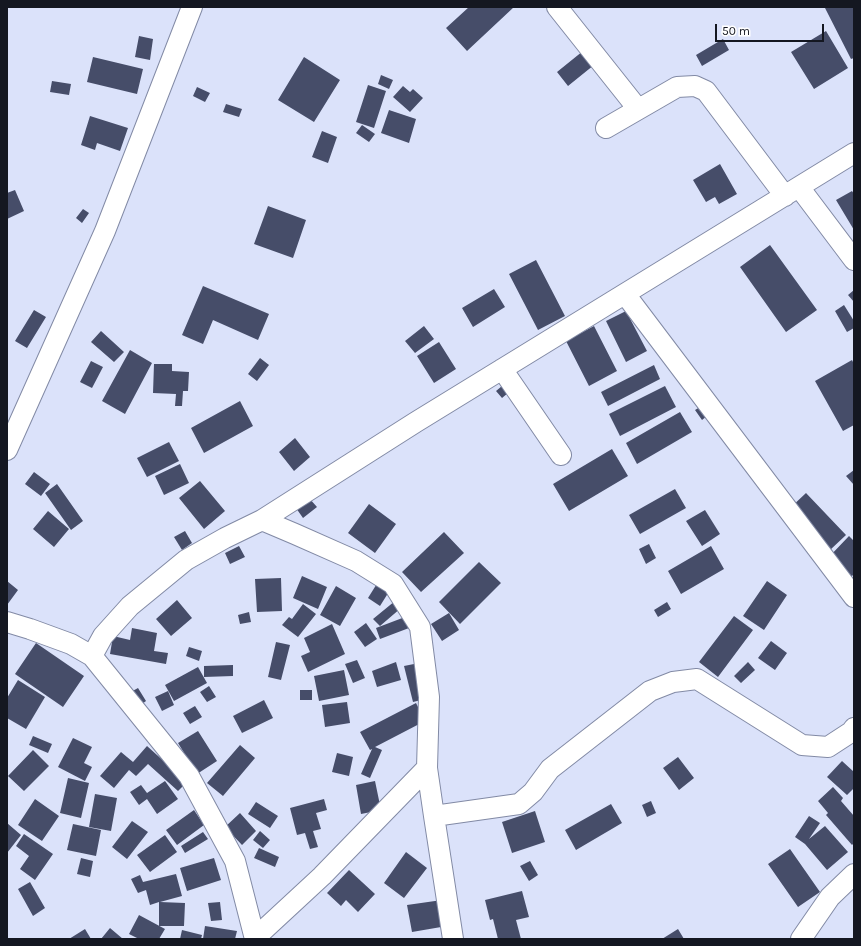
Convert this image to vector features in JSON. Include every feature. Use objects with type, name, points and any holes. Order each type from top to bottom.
[{"type":"street","points":[[7,450],[105,231],[192,7]]},
{"type":"street","points":[[557,7],[638,109]]},
{"type":"street","points":[[606,128],[677,87],[695,86],[706,91],[792,192],[854,260]]},
{"type":"street","points":[[92,656],[103,636],[130,606],[186,560],[225,538],[262,520],[416,422],[854,153]]},
{"type":"street","points":[[625,294],[854,597]]},
{"type":"street","points":[[502,369],[561,455]]},
{"type":"street","points":[[262,520],[356,562],[393,584],[420,627],[429,697],[428,768],[453,939]]},
{"type":"street","points":[[7,622],[71,644],[92,656],[189,776],[235,861],[255,939],[322,876],[428,768]]},
{"type":"street","points":[[434,816],[519,804],[533,792],[550,769],[650,691],[673,682],[697,679],[802,745],[828,748],[851,732],[854,728]]},
{"type":"street","points":[[801,939],[830,897],[854,874]]},
{"type":"building","points":[[469,7],[514,7],[467,51],[446,28]]},
{"type":"building","points":[[854,7],[854,58],[851,59],[825,8]]},
{"type":"building","points":[[826,31],[848,68],[814,89],[791,52]]},
{"type":"building","points":[[139,36],[153,39],[150,60],[135,57]]},
{"type":"building","points":[[723,39],[729,50],[702,66],[696,55]]},
{"type":"building","points":[[583,51],[594,65],[568,86],[557,72]]},
{"type":"building","points":[[93,57],[143,69],[137,94],[87,82]]},
{"type":"building","points":[[304,57],[340,80],[314,122],[278,100]]},
{"type":"building","points":[[381,75],[393,80],[389,89],[378,84]]},
{"type":"building","points":[[52,81],[71,84],[69,95],[50,92]]},
{"type":"building","points":[[368,85],[386,91],[374,128],[356,122]]},
{"type":"building","points":[[403,86],[410,92],[413,89],[423,98],[410,112],[393,97]]},
{"type":"building","points":[[197,87],[210,93],[205,102],[193,96]]},
{"type":"building","points":[[226,104],[242,109],[239,117],[223,112]]},
{"type":"building","points":[[389,110],[416,119],[409,143],[381,133]]},
{"type":"building","points":[[90,116],[128,128],[120,151],[97,143],[95,150],[81,145]]},
{"type":"building","points":[[362,125],[375,134],[369,142],[356,133]]},
{"type":"building","points":[[322,131],[337,137],[328,163],[312,157]]},
{"type":"building","points":[[720,164],[737,194],[719,204],[715,197],[706,202],[693,180]]},
{"type":"building","points":[[15,190],[24,211],[7,219],[7,193]]},
{"type":"building","points":[[852,191],[854,194],[854,230],[836,200]]},
{"type":"building","points":[[268,206],[306,220],[293,258],[254,244]]},
{"type":"building","points":[[83,209],[89,213],[82,223],[76,218]]},
{"type":"building","points":[[770,245],[817,310],[786,332],[740,267]]},
{"type":"building","points":[[536,260],[565,316],[538,330],[509,274]]},
{"type":"building","points":[[203,286],[269,314],[258,340],[213,320],[203,344],[182,335]]},
{"type":"building","points":[[494,289],[505,307],[473,327],[462,308]]},
{"type":"building","points":[[854,290],[854,302],[848,295]]},
{"type":"building","points":[[844,305],[854,321],[854,328],[847,332],[835,311]]},
{"type":"building","points":[[34,310],[46,317],[27,348],[15,341]]},
{"type":"building","points":[[626,311],[647,351],[626,362],[606,321]]},
{"type":"building","points":[[424,326],[434,339],[415,353],[405,341]]},
{"type":"building","points":[[594,326],[617,371],[589,386],[566,341]]},
{"type":"building","points":[[101,331],[124,352],[114,362],[91,342]]},
{"type":"building","points":[[439,342],[456,369],[434,383],[417,356]]},
{"type":"building","points":[[130,350],[152,363],[125,414],[102,401]]},
{"type":"building","points":[[260,358],[269,365],[257,381],[248,374]]},
{"type":"building","points":[[852,360],[854,364],[854,425],[843,431],[815,381]]},
{"type":"building","points":[[91,361],[103,367],[92,388],[80,382]]},
{"type":"building","points":[[154,364],[172,364],[172,371],[189,372],[188,391],[183,391],[182,406],[175,406],[176,394],[153,393]]},
{"type":"building","points":[[654,365],[660,379],[608,406],[601,392]]},
{"type":"building","points":[[502,386],[508,393],[502,398],[496,391]]},
{"type":"building","points":[[665,386],[676,407],[620,436],[609,414]]},
{"type":"building","points":[[240,401],[253,426],[204,453],[191,428]]},
{"type":"building","points":[[700,407],[707,416],[702,420],[695,410]]},
{"type":"building","points":[[680,412],[692,432],[637,464],[626,443]]},
{"type":"building","points":[[295,438],[310,457],[294,471],[279,452]]},
{"type":"building","points":[[169,442],[179,461],[147,477],[137,458]]},
{"type":"building","points":[[612,449],[628,476],[569,511],[553,484]]},
{"type":"building","points":[[180,464],[189,483],[164,495],[155,476]]},
{"type":"building","points":[[854,470],[854,485],[846,476]]},
{"type":"building","points":[[34,472],[50,484],[41,496],[25,484]]},
{"type":"building","points":[[200,481],[225,511],[204,529],[179,498]]},
{"type":"building","points":[[57,484],[83,521],[71,530],[45,493]]},
{"type":"building","points":[[675,489],[686,508],[640,534],[629,515]]},
{"type":"building","points":[[806,493],[846,535],[829,551],[789,509]]},
{"type":"building","points":[[309,498],[317,507],[303,518],[296,508]]},
{"type":"building","points":[[369,504],[396,524],[375,553],[348,533]]},
{"type":"building","points":[[705,510],[720,534],[702,546],[686,521]]},
{"type":"building","points":[[48,511],[69,529],[54,547],[33,529]]},
{"type":"building","points":[[185,531],[192,543],[182,550],[174,537]]},
{"type":"building","points":[[444,532],[464,553],[421,592],[402,572]]},
{"type":"building","points":[[849,536],[854,541],[854,574],[849,579],[828,558]]},
{"type":"building","points":[[649,544],[656,558],[646,564],[639,549]]},
{"type":"building","points":[[239,546],[245,557],[230,564],[225,553]]},
{"type":"building","points":[[711,546],[724,569],[681,594],[668,571]]},
{"type":"building","points":[[479,562],[501,583],[460,624],[439,602]]},
{"type":"building","points":[[302,576],[327,587],[318,609],[293,598]]},
{"type":"building","points":[[281,578],[282,611],[257,612],[255,579]]},
{"type":"building","points":[[7,581],[18,590],[7,605]]},
{"type":"building","points":[[767,581],[787,595],[764,630],[743,616]]},
{"type":"building","points":[[378,582],[390,590],[380,606],[368,598]]},
{"type":"building","points":[[336,586],[356,598],[340,626],[320,615]]},
{"type":"building","points":[[177,600],[192,618],[171,636],[156,619]]},
{"type":"building","points":[[395,601],[401,608],[380,626],[373,619]]},
{"type":"building","points":[[667,602],[671,609],[658,617],[654,610]]},
{"type":"building","points":[[303,604],[316,614],[298,637],[282,625],[289,617],[292,619]]},
{"type":"building","points":[[249,612],[251,622],[240,624],[238,615]]},
{"type":"building","points":[[449,613],[459,630],[442,641],[431,624]]},
{"type":"building","points":[[734,616],[753,630],[718,677],[699,662]]},
{"type":"building","points":[[405,617],[409,628],[380,639],[376,628]]},
{"type":"building","points":[[366,623],[377,639],[365,647],[354,632]]},
{"type":"building","points":[[332,624],[345,654],[308,672],[301,656],[310,652],[304,638]]},
{"type":"building","points":[[132,628],[157,633],[154,651],[168,653],[166,664],[110,654],[113,636],[130,640]]},
{"type":"building","points":[[771,641],[787,653],[775,670],[758,658]]},
{"type":"building","points":[[276,642],[290,645],[281,680],[268,677]]},
{"type":"building","points":[[36,643],[84,676],[63,707],[15,674]]},
{"type":"building","points":[[189,647],[202,651],[199,661],[186,656]]},
{"type":"building","points":[[357,660],[365,678],[353,683],[345,664]]},
{"type":"building","points":[[396,662],[401,680],[377,687],[372,671]]},
{"type":"building","points":[[748,662],[755,670],[741,683],[734,676]]},
{"type":"building","points":[[414,664],[417,677],[429,698],[413,702],[404,666]]},
{"type":"building","points":[[233,665],[233,676],[204,677],[204,666]]},
{"type":"building","points":[[198,667],[207,683],[174,701],[165,685]]},
{"type":"building","points":[[344,670],[349,695],[319,701],[314,676]]},
{"type":"building","points":[[18,680],[45,697],[26,729],[7,718],[7,698]]},
{"type":"building","points":[[209,686],[216,697],[207,702],[200,692]]},
{"type":"building","points":[[138,688],[146,701],[138,707],[129,693]]},
{"type":"building","points":[[300,690],[312,690],[312,700],[300,700]]},
{"type":"building","points":[[168,691],[174,705],[162,711],[155,697]]},
{"type":"building","points":[[264,700],[273,718],[242,733],[233,716]]},
{"type":"building","points":[[347,702],[350,723],[325,727],[322,705]]},
{"type":"building","points":[[416,703],[425,721],[375,747],[382,750],[370,778],[361,774],[372,749],[370,750],[360,732]]},
{"type":"building","points":[[195,706],[202,717],[190,724],[183,713]]},
{"type":"building","points":[[198,731],[217,761],[197,774],[178,743]]},
{"type":"building","points":[[33,736],[52,744],[48,753],[29,745]]},
{"type":"building","points":[[73,738],[92,747],[84,763],[92,767],[85,781],[58,767]]},
{"type":"building","points":[[240,745],[255,758],[223,796],[207,783]]},
{"type":"building","points":[[147,746],[187,782],[178,791],[148,764],[136,776],[129,770],[114,788],[100,776],[121,752],[133,762]]},
{"type":"building","points":[[33,750],[49,766],[24,791],[8,776]]},
{"type":"building","points":[[337,753],[353,757],[349,776],[332,772]]},
{"type":"building","points":[[678,757],[694,778],[679,790],[663,768]]},
{"type":"building","points":[[842,761],[854,772],[854,788],[847,795],[827,777]]},
{"type":"building","points":[[68,778],[89,783],[81,818],[60,813]]},
{"type":"building","points":[[165,781],[178,799],[157,814],[147,799],[139,805],[130,792],[141,785],[147,793]]},
{"type":"building","points":[[375,781],[381,810],[361,814],[356,785]]},
{"type":"building","points":[[833,787],[843,798],[841,801],[854,816],[854,843],[852,845],[826,815],[828,813],[818,801]]},
{"type":"building","points":[[95,794],[117,798],[111,831],[89,827]]},
{"type":"building","points":[[35,799],[59,816],[42,841],[18,825]]},
{"type":"building","points":[[324,799],[327,810],[316,813],[321,829],[313,831],[318,847],[310,849],[305,833],[297,835],[290,808]]},
{"type":"building","points":[[651,801],[656,813],[647,817],[642,805]]},
{"type":"building","points":[[256,802],[278,816],[270,828],[248,814]]},
{"type":"building","points":[[611,804],[622,823],[576,850],[565,830]]},
{"type":"building","points":[[194,810],[204,825],[177,845],[166,830]]},
{"type":"building","points":[[535,811],[545,842],[512,853],[502,822]]},
{"type":"building","points":[[240,813],[256,831],[242,845],[225,827]]},
{"type":"building","points":[[809,816],[820,823],[809,839],[825,826],[848,852],[827,870],[805,844],[795,837]]},
{"type":"building","points":[[132,821],[148,832],[127,859],[112,847]]},
{"type":"building","points":[[7,823],[21,835],[7,853]]},
{"type":"building","points":[[73,824],[101,830],[96,856],[67,850]]},
{"type":"building","points":[[260,831],[270,840],[263,848],[253,840]]},
{"type":"building","points":[[203,832],[208,839],[185,853],[181,846]]},
{"type":"building","points":[[24,834],[53,854],[35,880],[20,869],[29,856],[16,846]]},
{"type":"building","points":[[165,835],[177,852],[150,872],[137,855]]},
{"type":"building","points":[[259,848],[279,857],[275,867],[254,858]]},
{"type":"building","points":[[790,849],[820,892],[798,907],[768,864]]},
{"type":"building","points":[[406,852],[427,868],[404,898],[384,883]]},
{"type":"building","points":[[81,858],[93,861],[90,877],[77,874]]},
{"type":"building","points":[[214,858],[221,880],[187,891],[180,868]]},
{"type":"building","points":[[530,861],[538,875],[529,881],[520,866]]},
{"type":"building","points":[[349,870],[375,894],[358,912],[346,900],[341,906],[327,893]]},
{"type":"building","points":[[176,874],[182,896],[160,902],[185,903],[184,926],[159,926],[159,902],[150,905],[146,890],[138,893],[131,879],[140,875],[143,882]]},
{"type":"building","points":[[30,882],[45,908],[33,916],[18,889]]},
{"type":"building","points":[[522,891],[529,917],[516,920],[521,939],[498,939],[493,919],[490,920],[485,900]]},
{"type":"building","points":[[442,900],[447,926],[412,932],[407,905]]},
{"type":"building","points":[[220,902],[222,920],[211,921],[208,903]]},
{"type":"building","points":[[139,915],[165,929],[159,939],[139,939],[129,934]]},
{"type":"building","points":[[205,926],[237,931],[235,939],[203,939]]},
{"type":"building","points":[[110,928],[123,939],[101,939]]},
{"type":"building","points":[[85,929],[91,939],[69,939]]},
{"type":"building","points":[[678,929],[684,939],[662,939]]},
{"type":"building","points":[[182,930],[202,935],[201,939],[180,939]]}]
